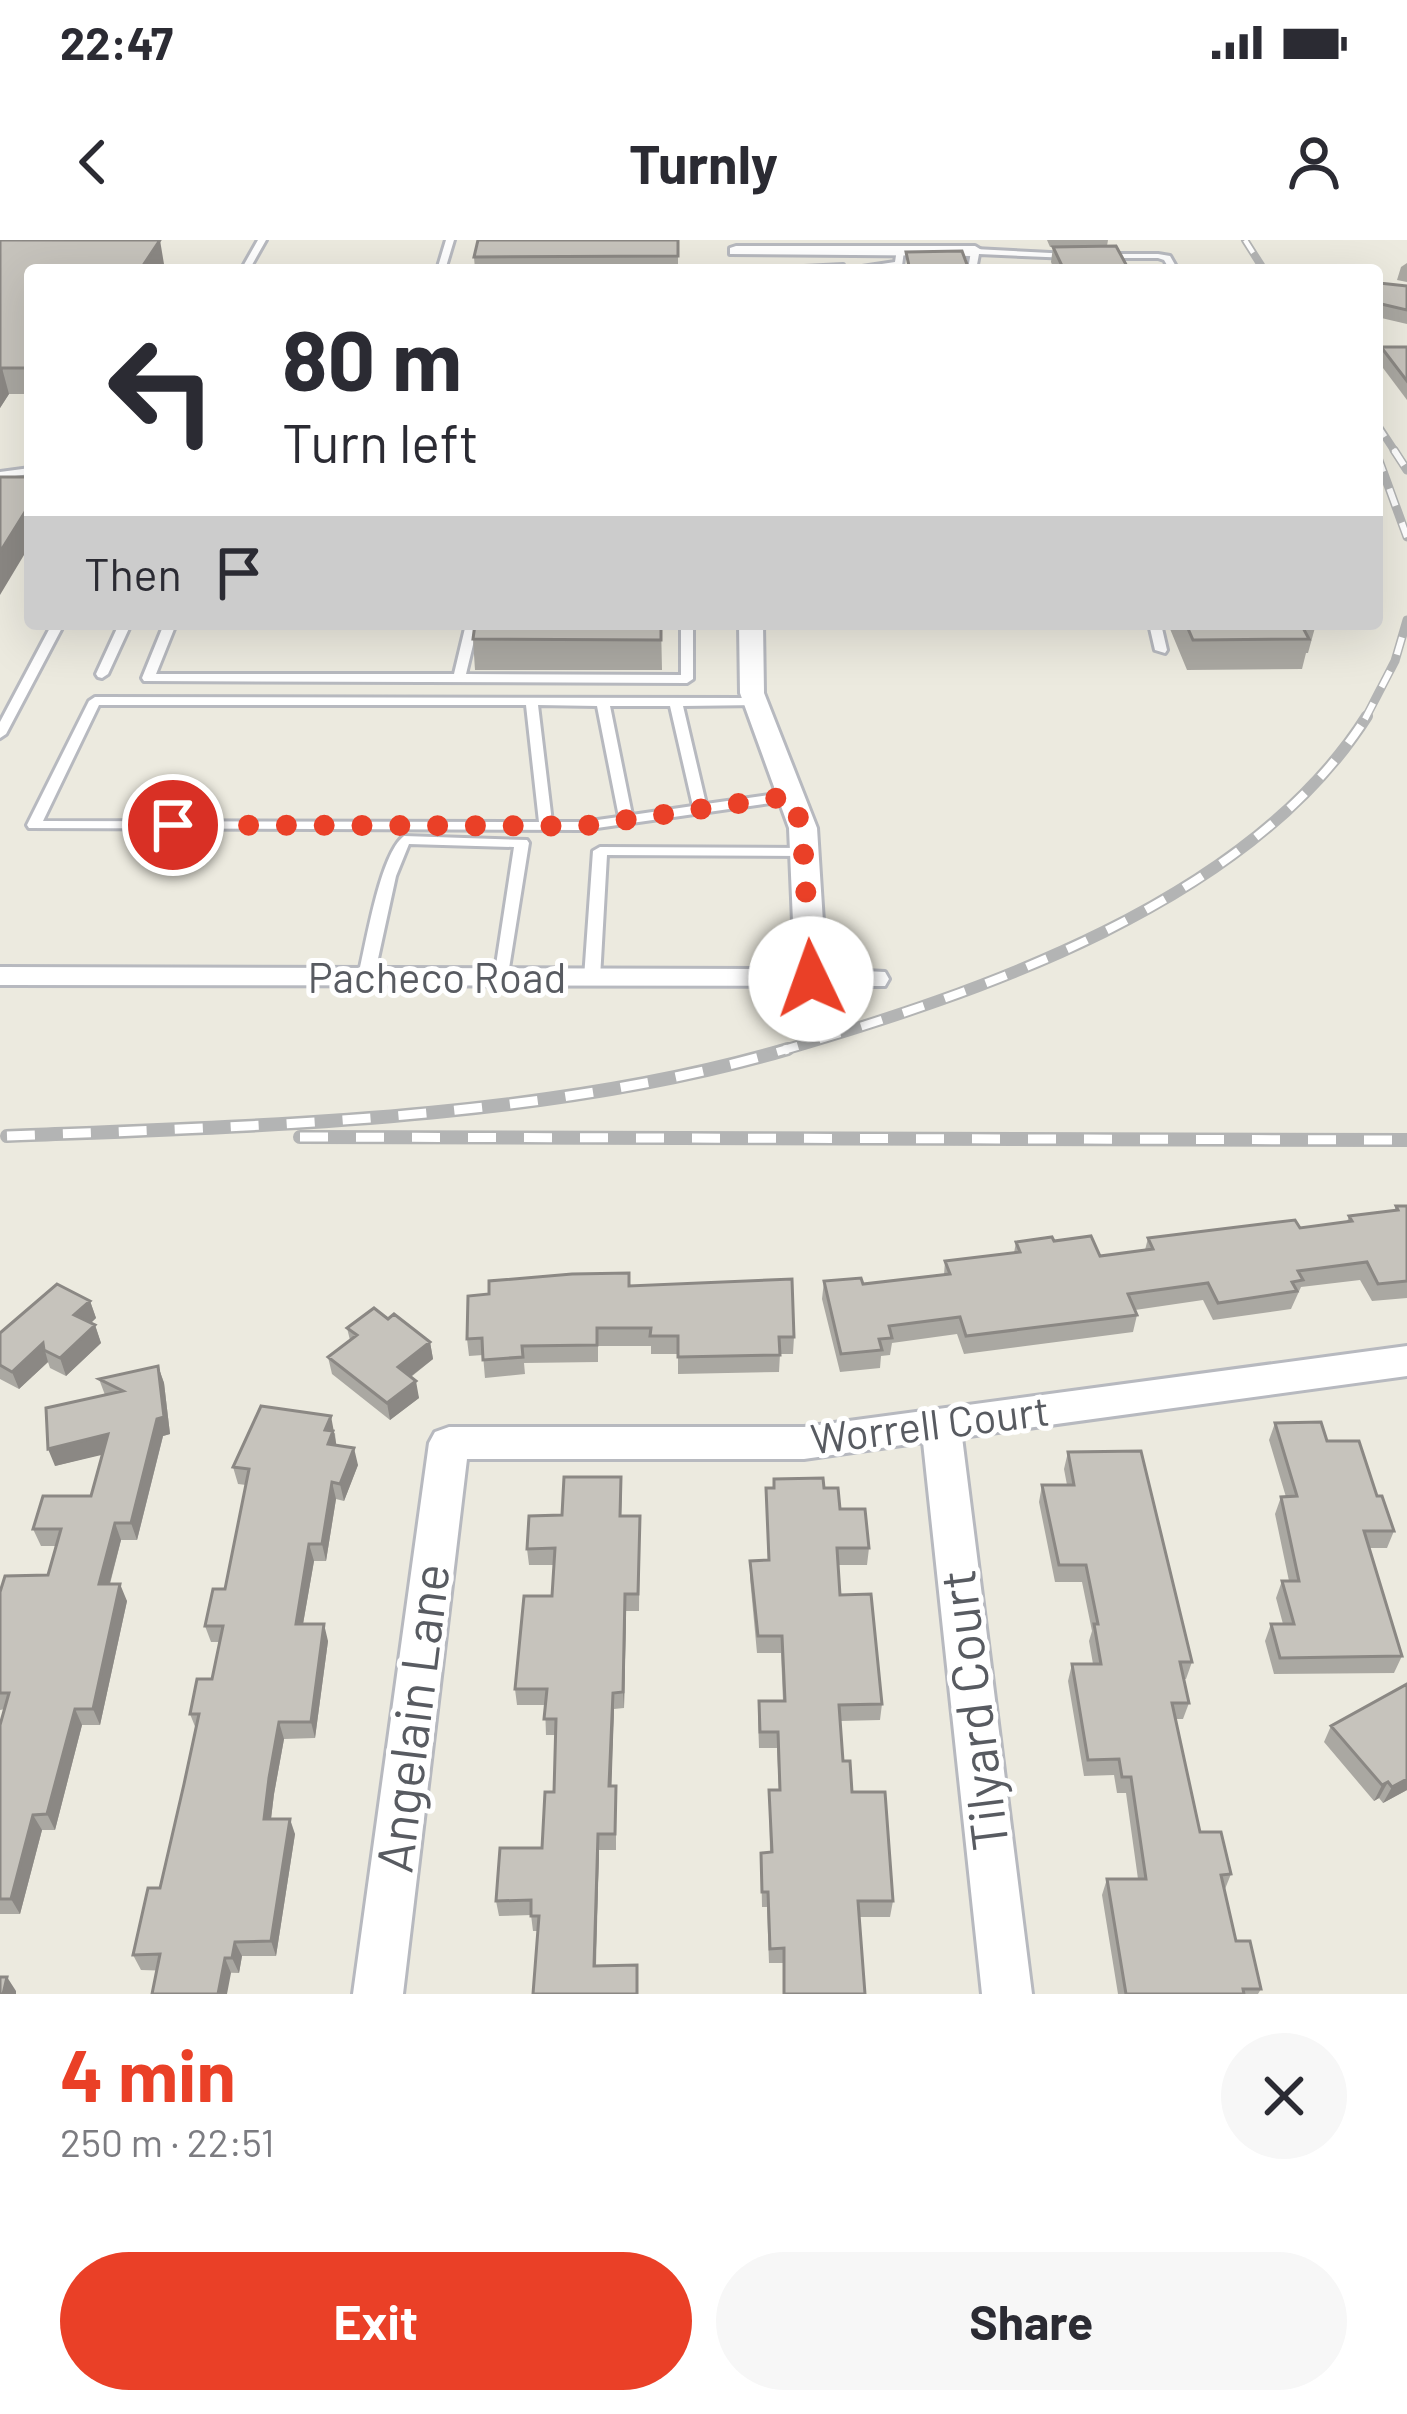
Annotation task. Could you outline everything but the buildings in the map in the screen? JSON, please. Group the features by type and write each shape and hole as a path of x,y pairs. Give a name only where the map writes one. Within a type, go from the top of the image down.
{"street":[{"path":"736,245 900,251 981,245"},
{"path":"751,630 755,702 802,828 811,979"},
{"name":"Pacheco Road","path":"0,976 874,979"},
{"name":"Worrell Court","path":"449,1443 804,1443 1407,1361"},
{"name":"Tilyard Court","path":"941,1426 1006,1994"},
{"name":"Angelain Lane","path":"377,1994 449,1443"}],"lane":[{"path":"981,245 1078,247"},
{"path":"981,245 1014,264"},
{"path":"981,245 1158,256 1170,264"},
{"path":"1099,247 1126,245"},
{"path":"899,264 900,251"},
{"path":"0,734 55,630"},
{"path":"102,674 122,630"},
{"path":"168,630 148,678 687,679 688,630"},
{"path":"460,678 471,630"},
{"path":"1156,630 1161,650"},
{"path":"755,702 95,700 34,825 583,826 791,796"},
{"path":"676,703 700,806"},
{"path":"532,704 546,826"},
{"path":"604,704 626,818"},
{"path":"366,977 389,876 404,840 522,843 502,978"},
{"path":"592,978 600,851 804,852"}],"railway":[{"path":"1245,240 1260,264"},
{"path":"1383,433 1396,453"},
{"path":"1394,450 1407,470"},
{"path":"1383,471 1407,537"},
{"path":"1366,718 1395,661 1407,620"},
{"path":"780,1051 1021,969 1104,932 1182,889 1253,839 1316,782 1366,718"},
{"path":"780,1051 788,1049"},
{"path":"7,1136 301,1123 501,1105 696,1073 780,1051"},
{"path":"300,1137 1407,1140"}],"route":[{"path":"173,825 583,826 791,796 802,828 811,979"}]}
